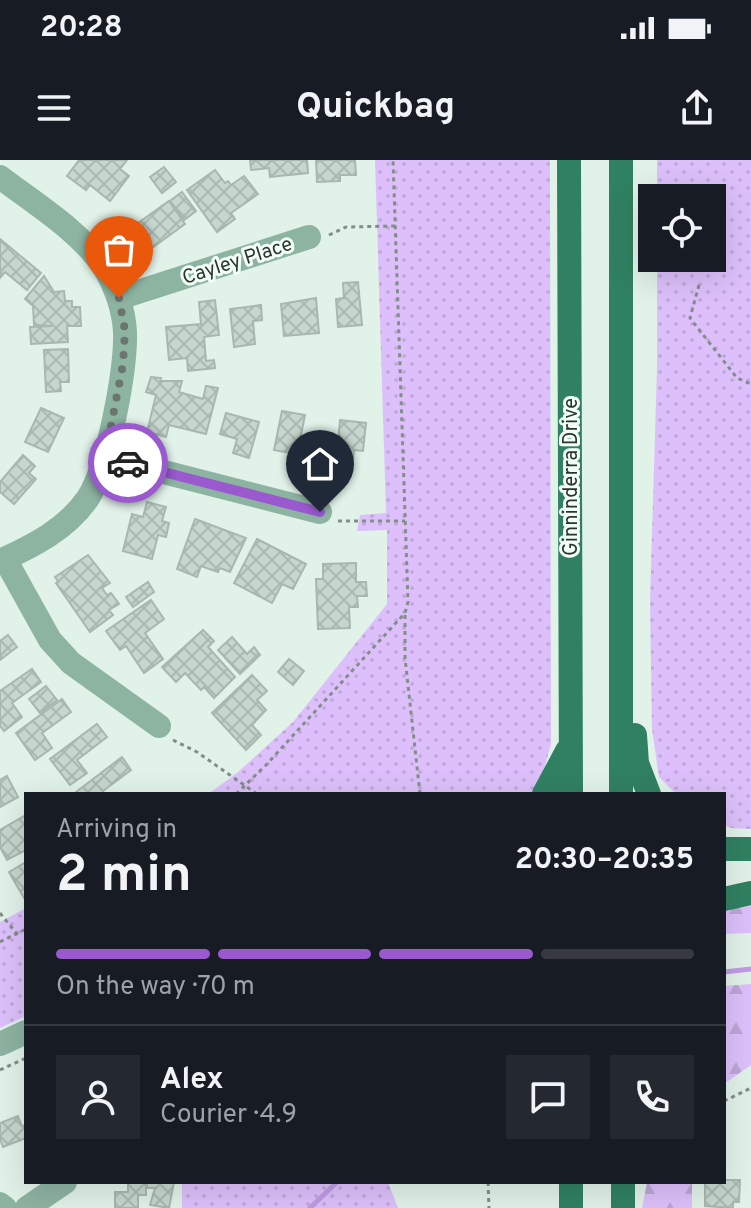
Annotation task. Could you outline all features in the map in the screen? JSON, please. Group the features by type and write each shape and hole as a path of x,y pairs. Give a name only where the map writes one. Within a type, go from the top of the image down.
{"main road":[{"name":"Ginninderra Drive","path":"569,160 571,792"},
{"path":"621,160 621,792"},
{"path":"620,634 633,705 637,763 648,792"},
{"path":"545,792 571,744"},
{"path":"726,882 751,882"},
{"path":"726,899 751,893"}],"street":[{"path":"2,182 85,243 105,269 119,298 125,331 123,364 105,457 88,498 68,522 42,541 2,560 50,640 71,663 159,726"},
{"name":"Cayley Place","path":"119,298 309,237"},
{"path":"105,457 320,512"},
{"path":"0,1044 24,1033"},
{"path":"27,1208 62,1184"},
{"path":"0,1204 5,1208"}],"path":[{"path":"393,160 408,602 405,613 405,658 420,792"},
{"path":"309,237 332,234 346,227 395,226"},
{"path":"699,285 690,318 737,378 751,384"},
{"path":"320,512 339,521 405,521"},
{"path":"238,792 405,613"},
{"path":"159,726 176,743 197,752 254,792"},
{"path":"0,913 17,934"},
{"path":"0,942 24,930"},
{"path":"0,1070 24,1059"},
{"path":"726,1100 751,1088"},
{"path":"488,1184 489,1208"}],"green space":[{"path":"375,160 550,160 551,744 538,791 211,792 237,773 293,722 387,604 387,530 357,531 360,515 386,513"},
{"path":"657,160 751,160 751,829 726,826 726,792 674,792 659,777 652,729 650,602 657,272 726,272 726,184 657,184"},
{"path":"751,906 751,933 726,934 726,910"},
{"path":"24,909 24,1017 0,1028 0,922"},
{"path":"751,984 751,1065 726,1083 726,986"},
{"path":"182,1184 389,1184 398,1208 182,1208"},
{"path":"647,1184 692,1184 692,1208 642,1208"}],"building":[{"path":"79,160 127,160 120,169 129,176 110,201 90,185 86,190 67,176"},
{"path":"250,160 307,160 308,173 270,177 269,168 251,170"},
{"path":"316,160 355,160 356,175 340,175 340,181 317,182"},
{"path":"164,167 176,182 162,193 150,177"},
{"path":"215,170 225,183 228,181 231,185 244,176 258,194 231,213 235,219 217,232 187,190"},
{"path":"182,192 196,211 184,220 170,201"},
{"path":"169,201 185,224 141,256 124,233"},
{"path":"0,239 41,273 27,290 5,272 0,278"},
{"path":"44,276 54,292 64,291 65,301 72,301 72,307 80,307 81,326 67,326 68,342 31,344 30,327 52,326 34,325 33,306 25,299"},
{"path":"358,282 362,325 338,327 336,299 344,298 343,283"},
{"path":"316,298 319,333 284,336 281,304"},
{"path":"215,300 219,335 204,337 206,361 214,360 215,368 188,371 187,358 169,360 166,327 201,324 199,302"},
{"path":"261,305 262,320 253,321 255,344 234,347 230,309"},
{"path":"68,349 69,382 60,382 61,391 46,392 44,350"},
{"path":"151,377 161,378 160,381 182,381 179,392 203,399 206,386 218,388 206,434 169,425 166,437 147,432 156,395 146,392"},
{"path":"41,408 64,418 48,452 25,442"},
{"path":"282,411 305,415 300,440 309,442 306,456 274,450"},
{"path":"226,413 259,422 249,458 233,453 237,439 220,434"},
{"path":"340,420 366,423 363,451 354,450 352,466 336,465"},
{"path":"23,455 35,466 29,473 36,479 14,504 0,492 0,482"},
{"path":"147,502 166,507 162,521 169,523 166,537 158,535 152,559 123,551 132,514 143,517"},
{"path":"195,519 246,538 230,572 220,568 218,572 201,566 197,577 177,569"},
{"path":"257,539 306,564 293,589 282,584 272,603 234,583"},
{"path":"88,555 110,583 102,588 107,595 111,593 119,604 109,610 113,615 90,632 55,577"},
{"path":"356,563 356,582 366,582 367,596 357,596 358,607 349,607 350,628 318,629 316,579 323,579 323,564"},
{"path":"148,582 154,592 133,607 126,597"},
{"path":"151,600 164,619 145,633 163,659 144,673 126,646 120,650 106,631"},
{"path":"203,630 214,641 208,647 235,677 214,698 204,687 201,690 185,673 176,682 162,667"},
{"path":"8,635 17,647 0,660 0,641"},
{"path":"232,637 247,654 254,647 260,655 240,674 218,650"},
{"path":"289,659 304,671 293,685 278,672"},
{"path":"32,669 41,682 12,703 22,717 4,731 0,726 0,691"},
{"path":"252,675 267,691 257,700 266,710 252,725 261,735 246,750 212,713"},
{"path":"46,686 57,700 40,713 29,699"},
{"path":"62,699 71,712 42,733 52,748 35,760 16,733"},
{"path":"97,724 107,737 77,760 87,773 70,785 50,759"},
{"path":"122,757 131,770 103,792 76,792"},
{"path":"7,776 18,797 0,807 0,780"},
{"path":"24,816 24,851 7,860 0,847 0,830"},
{"path":"24,863 24,898 9,872"},
{"path":"18,1116 24,1126 24,1139 3,1147 0,1123"},
{"path":"740,1180 739,1202 733,1202 733,1208 705,1206 705,1184"},
{"path":"128,1184 146,1184 146,1195 138,1195 138,1208 115,1208 115,1192 128,1192"},
{"path":"147,1184 174,1184 169,1208 150,1205 155,1188 147,1188"}],"waterway":[{"path":"726,972 751,969"},
{"path":"310,1208 335,1184"}],"way so far":[{"path":"119,298 125,331 123,364 105,457 128,463"}],"route":[{"path":"128,463 320,512"}]}
